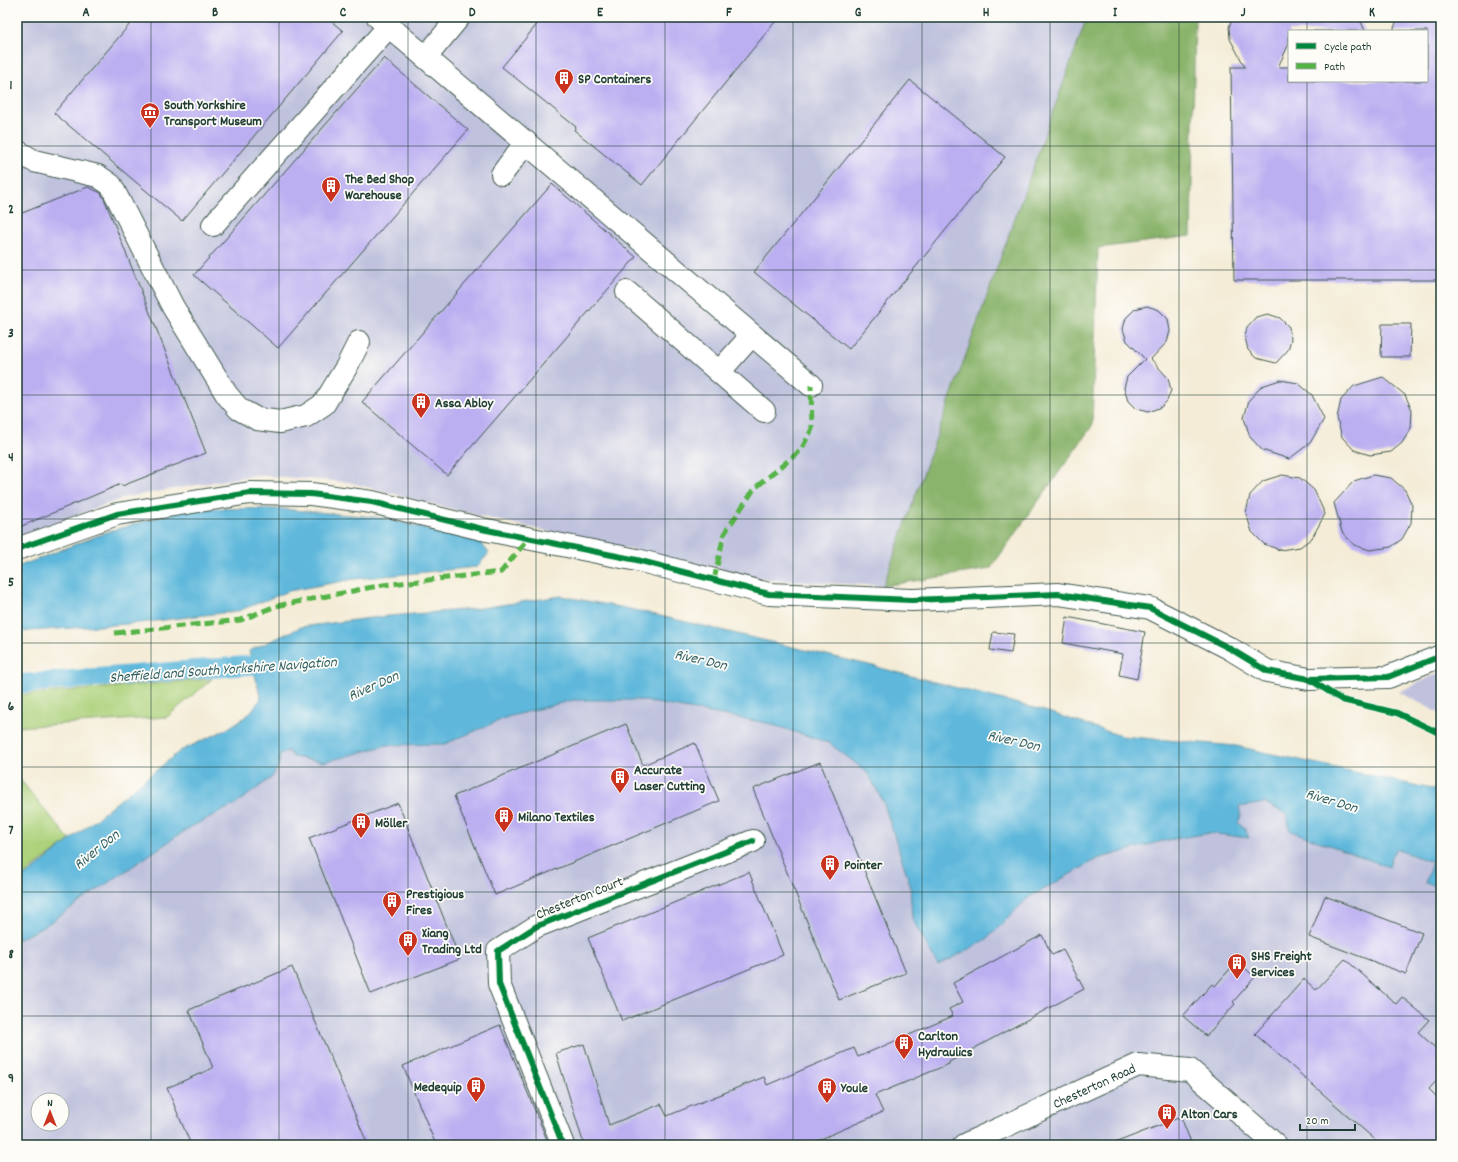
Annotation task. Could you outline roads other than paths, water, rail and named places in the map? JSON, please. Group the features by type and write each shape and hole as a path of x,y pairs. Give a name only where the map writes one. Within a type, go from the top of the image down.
{"street":[{"path":"426,57 459,17"},
{"path":"213,225 383,22 811,385"},
{"path":"502,174 526,142"},
{"path":"17,151 34,161 98,176 111,185 173,307 227,395 238,409 257,419 280,422 306,416 324,404 347,366 359,342"},
{"path":"627,292 764,411"},
{"path":"719,372 752,335"},
{"path":"17,549 117,514 250,493 311,494 372,502 482,530 637,560 769,594 912,600 1058,594 1150,608 1230,648 1267,671 1309,679 1388,677 1441,656"},
{"name":"Chesterton Court","path":"563,1145 499,984 498,951 537,926 752,841"},
{"name":"Chesterton Road","path":"964,1145 1138,1065 1190,1070 1276,1145"}],"water":[{"path":"190,508 282,509 384,518 480,542 489,553 477,567 354,579 289,591 238,611 139,623 17,632 17,567 107,532"},
{"name":"River Don","path":"561,596 635,610 869,665 1042,710 1121,736 1236,746 1441,791 1441,887 1425,883 1432,862 1395,849 1389,867 1291,831 1286,814 1265,803 1239,807 1241,816 1238,823 1245,829 1249,838 1209,833 1162,841 1097,859 1028,898 987,939 938,966 912,918 910,884 883,801 867,772 829,743 767,723 639,700 573,700 507,717 445,744 387,745 325,762 293,757 288,751 280,754 279,765 272,777 236,804 189,828 43,927 17,940 17,880 32,871 180,751 227,729 248,715 261,699 249,651 301,627 378,617 474,609"}],"waterway":[{"name":"Sheffield and South Yorkshire Navigation","path":"17,684 278,663"}],"place":[{"name":"SP Containers","path":"564,95"},
{"name":"South Yorkshire Transport Museum","path":"150,129"},
{"name":"The Bed Shop Warehouse","path":"331,203"},
{"name":"Assa Abloy","path":"421,419"},
{"name":"Accurate Laser Cutting","path":"620,794"},
{"name":"Milano Textiles","path":"504,833"},
{"name":"Möller","path":"361,839"},
{"name":"Pointer","path":"830,881"},
{"name":"Prestigious Fires","path":"392,918"},
{"name":"Xiang Trading Ltd","path":"408,957"},
{"name":"SHS Freight Services","path":"1237,980"},
{"name":"Carlton Hydraulics","path":"904,1060"},
{"name":"Medequip","path":"476,1103"},
{"name":"Youle","path":"827,1104"},
{"name":"Alton Cars","path":"1167,1130"}]}
